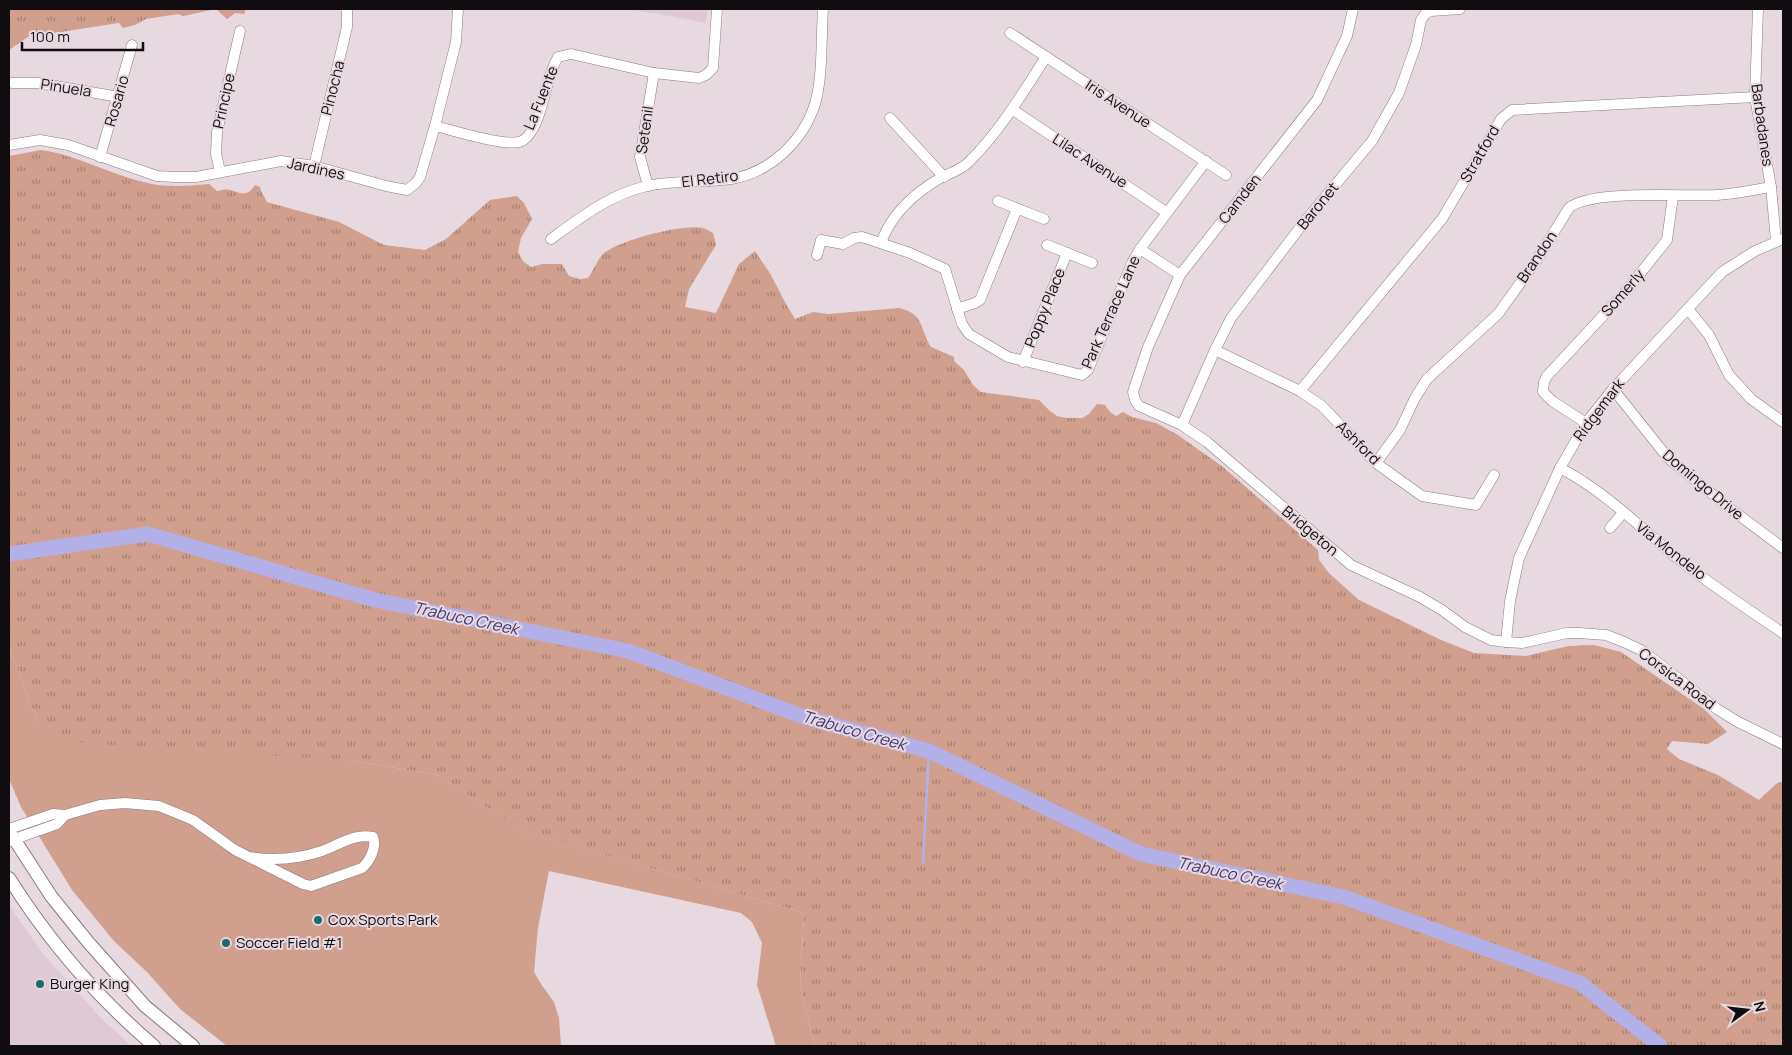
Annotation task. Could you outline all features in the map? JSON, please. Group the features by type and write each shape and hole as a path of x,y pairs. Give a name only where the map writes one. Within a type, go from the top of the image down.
{"main road":[{"path":"10,835 51,896 100,957 145,1006 193,1046"},
{"path":"9,878 53,940 85,978 128,1024 154,1046"}],"street":[{"name":"Pinocha","path":"314,166 347,26 347,9"},
{"name":"Jardines","path":"9,145 40,140 68,145 100,158 157,176 196,177 281,161 314,166 407,190 416,183 420,176 435,126 456,42 458,9"},
{"name":"La Fuente","path":"435,126 508,144 522,141 531,131 542,106 552,67 558,58 572,54 654,73 699,78 706,75 713,68 717,9"},
{"name":"El Retiro","path":"551,238 608,200 628,192 648,186 732,179 761,169 780,156 790,146 807,122 815,103 818,87 823,9"},
{"name":"Camden","path":"1133,392 1148,347 1180,275 1317,100 1347,36 1353,9"},
{"name":"Baronet","path":"1182,425 1231,318 1258,281 1372,141 1399,93 1416,45 1422,20 1426,13 1460,9"},
{"name":"Barbadanes","path":"1758,9 1755,97 1780,240"},
{"name":"Principe","path":"220,171 216,154 216,132 240,31"},
{"name":"Iris Avenue","path":"1010,33 1226,175"},
{"name":"Rosario","path":"100,158 119,97 132,45"},
{"path":"881,243 885,232 900,210 924,188 967,164 999,128 1013,110 1046,57"},
{"name":"Setenil","path":"648,186 640,157 654,73"},
{"name":"Pinuela","path":"12,83 38,83 119,97"},
{"name":"Stratford","path":"1300,391 1442,219 1501,118 1512,110 1755,97"},
{"name":"Lilac Avenue","path":"1013,110 1166,212"},
{"path":"890,118 944,176"},
{"name":"Park Terrace Lane","path":"1023,362 1078,375 1085,373 1140,248 1206,161"},
{"name":"Brandon","path":"1376,463 1400,430 1415,398 1427,379 1498,314 1536,261 1569,208 1587,199 1637,195 1719,195 1771,188"},
{"name":"Somerly","path":"1586,423 1552,401 1543,392 1544,382 1547,376 1626,291 1667,240 1673,196"},
{"path":"998,201 1044,219"},
{"path":"958,309 980,300 1017,208"},
{"path":"817,255 820,241 843,244 854,238 862,237 910,253 944,269 962,324 969,334 1008,357 1023,362"},
{"name":"Ridgemark","path":"1506,642 1510,601 1518,558 1560,468 1586,423 1612,389 1722,272 1754,251 1780,240"},
{"name":"Poppy Place","path":"1047,245 1092,263"},
{"name":"Park Terrace Lane","path":"1140,248 1180,275"},
{"name":"Poppy Place","path":"1023,362 1067,253"},
{"path":"1688,309 1709,335 1729,375 1751,398 1783,422"},
{"name":"Ashford","path":"1215,350 1300,391 1322,406 1376,463 1422,496 1476,505 1494,475"},
{"name":"Domingo Drive","path":"1612,389 1668,458 1728,507 1783,548"},
{"name":"Bridgeton","path":"1133,392 1139,406 1182,425 1208,442 1351,565 1420,597 1466,627 1491,640 1506,642"},
{"name":"Via Mondelo","path":"1560,468 1593,488 1680,560 1783,633"},
{"path":"1610,528 1623,514"},
{"name":"Corsica Road","path":"1506,642 1522,643 1567,633 1579,633 1606,636 1624,642 1643,651 1717,709 1738,722 1783,744"},
{"path":"10,835 56,824 65,815 86,808 107,804 133,803 159,806 193,820 228,845 249,857 303,884 312,886 362,868 367,863 375,842 373,837 360,836 320,852 298,857 277,860 249,857"}],"shaded area":[{"path":"626,9 707,9 706,23 658,14"},
{"path":"9,905 43,954 101,1018 131,1046 9,1046"}],"green space":[{"path":"9,9 216,9 183,16 178,14 146,19 135,25 123,28 119,23 28,37 9,50"},
{"path":"216,9 246,9 244,14 235,13 227,19"},
{"path":"41,150 54,152 131,179 152,184 176,186 209,184 217,191 228,190 244,194 249,192 255,185 260,187 267,202 339,222 384,245 425,250 446,239 490,200 517,196 524,203 532,219 521,238 518,252 523,261 531,267 542,264 562,264 569,276 580,279 588,278 602,255 620,244 650,234 681,228 703,228 713,233 716,245 689,289 685,307 716,313 739,264 755,251 771,275 795,319 813,312 828,314 899,308 913,314 917,318 931,347 954,357 954,361 964,370 973,385 981,392 1039,400 1057,416 1067,418 1082,418 1089,414 1097,404 1105,405 1116,416 1123,412 1132,417 1156,423 1178,435 1223,467 1318,550 1319,560 1329,573 1359,600 1441,640 1474,653 1526,656 1568,646 1594,645 1621,652 1704,709 1727,732 1708,744 1672,741 1667,749 1679,759 1718,775 1759,800 1776,784 1783,781 1783,1046 815,1046 800,986 804,913 526,832 437,775 355,761 70,742 37,721 9,646 9,156"},
{"name":"Cox Sports Park","path":"9,646 37,721 355,761 437,775 527,832 804,913 800,986 815,1046 776,1046 757,985 762,943 752,922 741,913 549,871 538,928 534,972 554,1002 559,1018 561,1046 227,1046 180,1009 147,972 114,941 72,890 21,807 9,779"}],"waterway":[{"name":"Trabuco Creek","path":"9,554 148,534 375,600 628,651 804,717 929,751 1141,854 1344,897 1580,983 1660,1046"},
{"path":"923,863 929,751"}],"place":[{"name":"Cox Sports Park","path":"318,920"},
{"name":"Soccer Field #1","path":"226,943"},
{"name":"Burger King","path":"40,984"}]}
